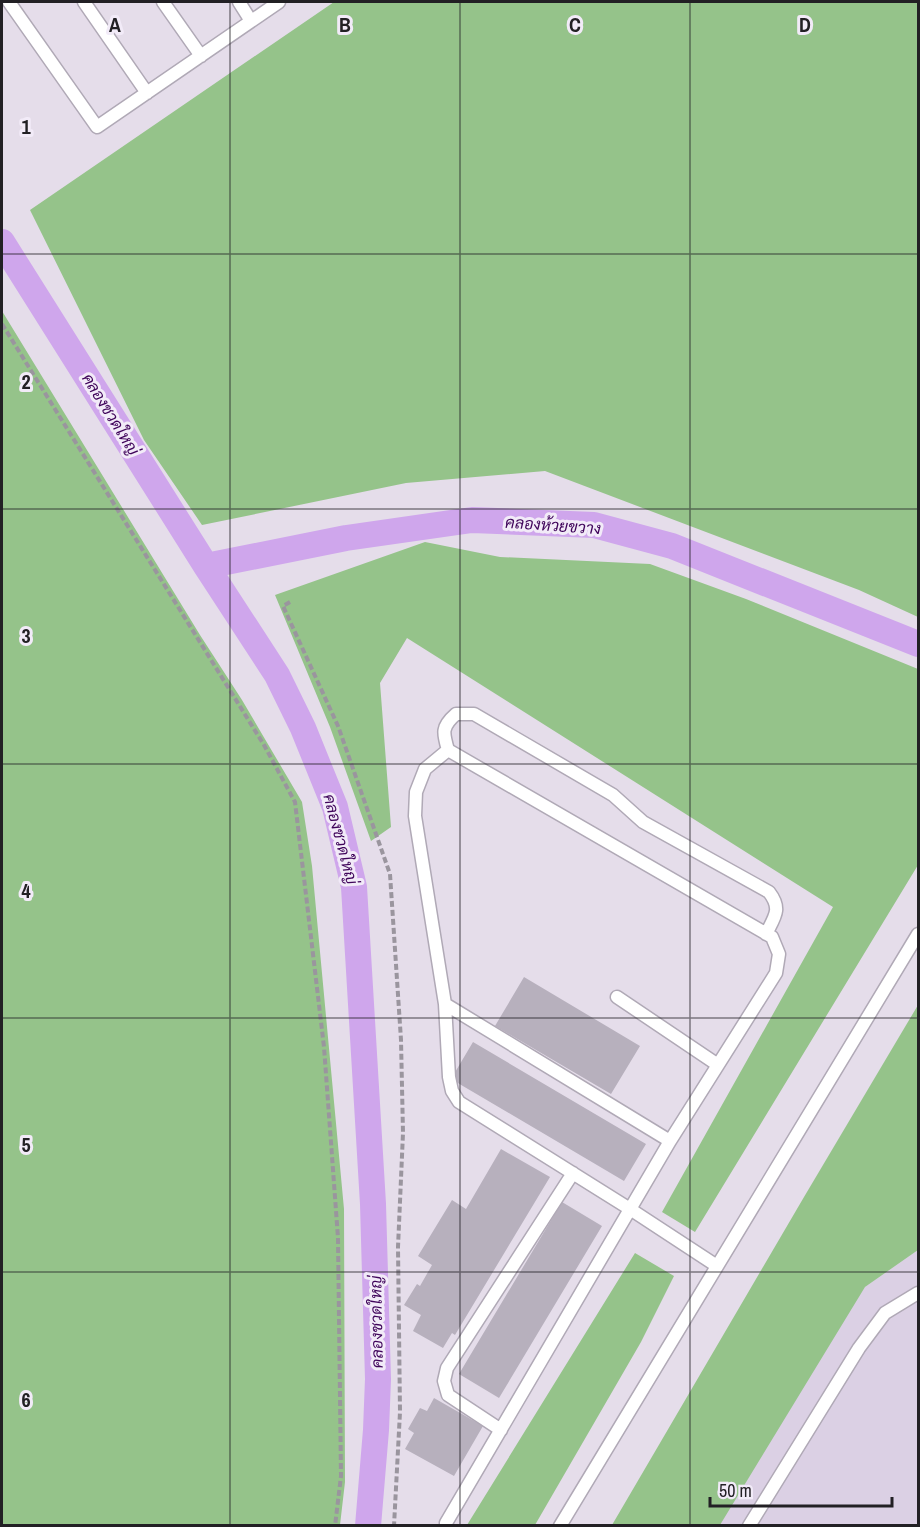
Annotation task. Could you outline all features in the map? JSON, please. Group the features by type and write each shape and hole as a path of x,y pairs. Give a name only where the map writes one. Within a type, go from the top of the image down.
{"lane":[{"path":"9,2 98,128 279,2"},
{"path":"84,2 147,93"},
{"path":"163,2 201,56"},
{"path":"239,2 251,21"},
{"path":"446,1522 670,1142 776,973 779,954 772,937 766,934 448,750 444,734 447,722 456,714 474,714 613,795 644,822 769,892 776,901 776,914 766,934"},
{"path":"448,750 425,770 416,792 415,816 445,1004 449,1077 452,1091 459,1102 717,1266"},
{"path":"560,1526 918,934"},
{"path":"617,997 718,1065"},
{"path":"445,1004 670,1142"},
{"path":"501,1430 448,1395 444,1381 445,1375 447,1368 573,1173"},
{"path":"749,1526 859,1348 885,1313 918,1293"}],"path":[{"path":"2,324 264,745 295,802 324,1047 338,1238 341,1476 335,1526"},
{"path":"290,602 284,606 338,726 390,874 401,1040 403,1132 398,1247 400,1412 394,1526"}],"shaded area":[{"path":"918,1250 918,1525 699,1526 865,1287"}],"green space":[{"path":"334,2 918,2 918,617 859,590 545,471 406,483 202,525 144,440 30,210"},
{"path":"2,311 242,700 302,802 312,866 344,1209 345,1482 340,1525 2,1525"},
{"path":"425,542 500,557 650,564 746,599 918,669 918,865 695,1232 662,1212 833,907 407,638 380,683 391,827 371,841 330,727 275,595"},
{"path":"918,1005 918,1250 865,1287 720,1525 612,1525 804,1197"},
{"path":"635,1253 674,1276 641,1342 535,1525 467,1525"}],"building":[{"path":"524,977 640,1046 611,1094 495,1026"},
{"path":"473,1042 646,1144 624,1181 451,1079"},
{"path":"501,1149 550,1177 455,1335 452,1333 443,1348 413,1331 421,1315 404,1305 417,1284 420,1286 432,1265 418,1256 452,1200 466,1209"},
{"path":"562,1202 602,1226 499,1398 459,1374"},
{"path":"434,1398 483,1426 454,1476 405,1449 414,1433 408,1429 420,1408 427,1411"}],"waterway":[{"name":"คลองชวดใหญ่","path":"2,242 277,675 303,728 335,807 354,887 373,1204 378,1379 368,1526"},
{"name":"คลองห้วยขวาง","path":"206,566 346,538 472,520 594,525 672,546 918,644"}]}
